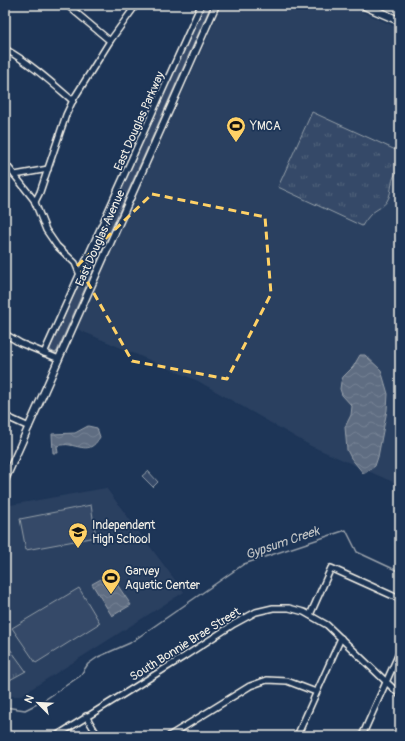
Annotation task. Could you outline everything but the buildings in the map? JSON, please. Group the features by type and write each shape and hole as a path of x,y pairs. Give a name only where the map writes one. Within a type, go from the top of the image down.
{"main road":[{"path":"364,5 400,21"},
{"path":"384,14 386,6 400,12"}],"street":[{"path":"67,5 110,41"},
{"path":"35,202 40,192 66,116 73,101 110,41 136,5"},
{"name":"East Douglas Parkway","path":"44,353 201,5"},
{"name":"East Douglas Avenue","path":"5,480 216,5"},
{"path":"5,49 48,78 73,101"},
{"path":"5,162 35,202 46,230 57,246 75,263 80,275"},
{"path":"15,175 48,169"},
{"path":"5,334 20,343 59,359"},
{"path":"5,416 29,427"},
{"path":"310,614 331,568 400,599"},
{"name":"South Bonnie Brae Street","path":"56,736 234,624 256,612 273,608 289,608 304,612 310,614 327,625 400,695"},
{"path":"297,736 341,638"},
{"path":"362,736 400,651"},
{"path":"169,736 250,686 268,680 287,681 316,692"},
{"path":"86,716 98,736"}],"highlighted area":[{"path":"152,194 265,217 271,294 227,379 132,361 78,265"}],"shaded area":[{"path":"222,5 347,5 400,29 400,485 311,446 198,381 77,329"},
{"name":"Independent High School","path":"106,488 184,592 20,696 5,696 5,506"}],"green space":[{"path":"203,5 211,5 55,353 50,350 50,348"},
{"path":"312,112 400,152 400,169 392,181 387,201 372,213 362,226 278,187"},
{"path":"148,471 158,482 153,487 142,476"},
{"path":"91,505 96,537 26,550 20,519"},
{"path":"79,588 100,623 36,663 12,628"},
{"path":"5,642 26,671 6,682 5,682"}],"water":[{"path":"360,355 365,355 381,370 388,394 387,410 378,457 375,466 365,473 363,473 351,458 347,450 345,427 351,415 352,406 342,395 340,389 343,377 353,367"},
{"path":"88,426 97,428 100,437 94,445 87,448 60,445 57,446 58,453 53,453 52,434 75,433"},
{"name":"Garvey Aquatic Center","path":"110,574 131,605 112,616 92,584"}],"waterway":[{"name":"Gypsum Creek","path":"5,707 25,710 43,701 80,676 88,664 98,657 130,643 244,564 346,530 357,552 400,572"}],"place":[{"name":"YMCA","path":"236,143"},
{"name":"Independent High School","path":"78,549"},
{"name":"Garvey Aquatic Center","path":"111,595"}]}
